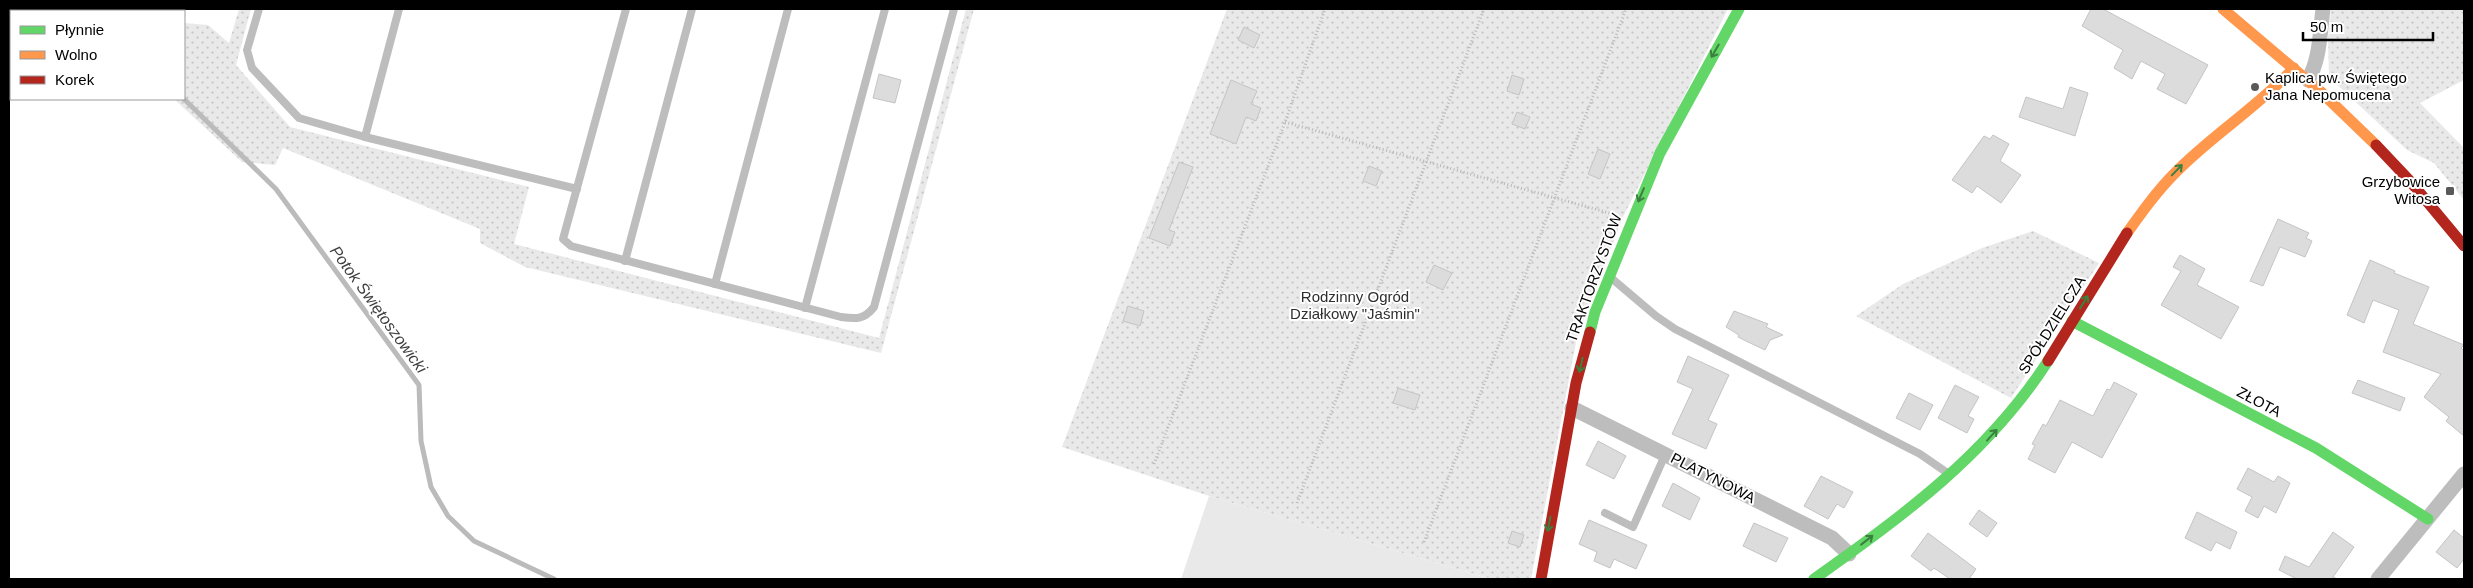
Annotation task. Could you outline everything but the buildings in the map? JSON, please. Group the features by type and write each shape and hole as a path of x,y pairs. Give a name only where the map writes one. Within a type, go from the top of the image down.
{"street":[{"name":"TRAKTORZYSTÓW","path":"1541,579 1585,347 1608,276 1670,132 1739,9"},
{"path":"2223,9 2308,80 2379,147 2464,246"},
{"path":"2308,80 2317,55 2323,9"},
{"name":"SPÓŁDZIELCZA","path":"1814,579 1950,475 1988,440 2016,406 2124,239 2164,184 2194,154 2270,94 2294,68"},
{"name":"ZŁOTA","path":"2072,321 2316,448 2428,518"},
{"name":"PLATYNOWA","path":"1572,408 1832,538 1849,554"},
{"path":"2378,579 2464,474"}],"lane":[{"path":"259,9 248,50 252,68 299,118 365,137 577,189"},
{"path":"365,137 399,9"},
{"path":"626,9 563,239 570,246 625,261 805,308 857,319 867,316 874,307 954,9"},
{"path":"625,261 692,9"},
{"path":"715,284 788,9"},
{"path":"805,308 884,9"},
{"path":"1608,276 1656,316 1675,329 1920,454 1938,464 1950,475"},
{"path":"1605,513 1633,527 1665,454"}],"path":[{"path":"1154,464 1285,122 1325,9"},
{"path":"1297,503 1484,9"},
{"path":"1424,542 1626,9"},
{"path":"1285,122 1631,220"}],"green space":[{"path":"239,9 251,9 236,65 290,127 529,187 514,244 879,338 966,9 974,9 881,353 525,267 480,243 480,229 283,148 275,165 242,162 175,100 185,100 185,23 208,25 229,43"},
{"name":"Rodzinny Ogród Działkowy \"Jaśmin\"","path":"1227,9 1728,9 1623,217 1577,337 1531,579 1491,579 1209,496 1062,447"},
{"path":"2331,9 2464,9 2464,80 2420,103 2464,148 2464,200 2434,163 2407,150 2329,77 2328,40"},
{"path":"2033,231 2099,263 2011,398 1856,316 1903,284 1982,248"},
{"path":"1209,496 1491,579 1181,579"}],"waterway":[{"name":"Potok Świętoszowicki","path":"185,100 276,189 419,385 421,441 431,487 448,516 474,541 554,579"}],"traffic: fast":[{"path":"1590,332 1595,312 1660,153 1739,9"},
{"path":"2072,321 2316,448 2428,519"},
{"path":"1814,579 1912,507 1971,454 2024,395 2048,361"}],"traffic: slow":[{"path":"2223,9 2320,91 2376,145"},
{"path":"2127,233 2156,194 2189,159 2265,96 2294,68"}],"traffic: jam":[{"path":"2376,145 2410,181 2464,246"},
{"path":"2048,361 2127,233"},
{"path":"1541,579 1576,383 1590,332"}],"place":[{"name":"Kaplica pw. Świętego Jana Nepomucena","path":"2255,87"},
{"name":"Grzybowice Witosa","path":"2450,191"}]}
